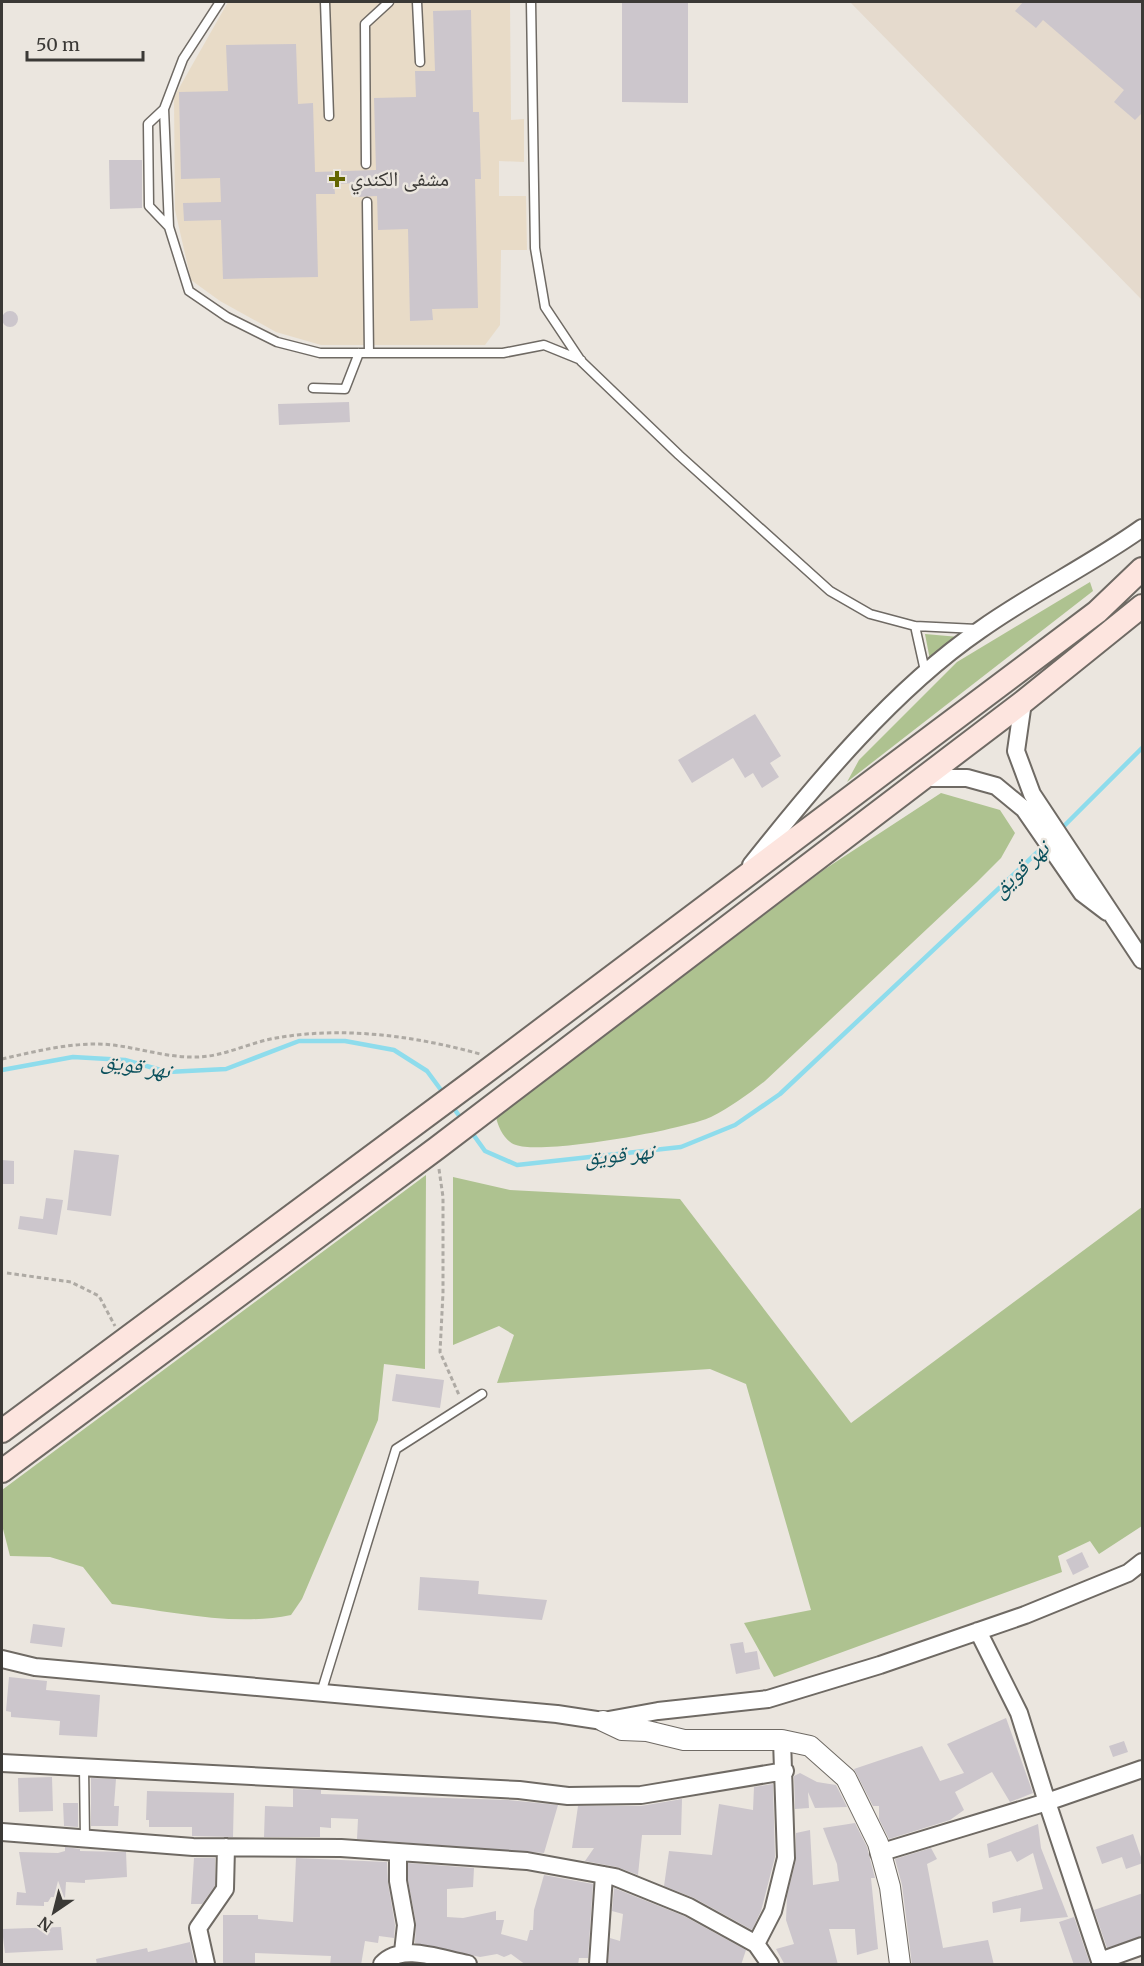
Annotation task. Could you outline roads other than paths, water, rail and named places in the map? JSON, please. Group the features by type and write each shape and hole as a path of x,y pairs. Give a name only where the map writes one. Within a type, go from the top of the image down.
{"main road":[{"path":"2,1431 420,1121 499,1059 1097,612 1143,568"},
{"path":"2,1471 435,1149 920,778 1023,702 1143,606"}],"street":[{"path":"742,877 806,796 925,671 980,629 1143,528"},
{"path":"1023,702 1016,751 1032,794 1088,888"},
{"path":"920,778 968,778 996,786 1024,809 1113,916 1143,960"},
{"path":"603,1721 658,1711 768,1699 880,1665 978,1631 1128,1573 1143,1562"},
{"path":"978,1631 1019,1713 1101,1963 1143,1947"},
{"path":"2,1659 35,1667 557,1714 603,1721 622,1730 647,1731 684,1740 782,1740 810,1746 846,1778 878,1843 890,1887 900,1965"},
{"path":"756,1944 773,1911 786,1858 785,1771 782,1740"},
{"path":"2,1763 519,1790 568,1796 642,1795 785,1771"},
{"path":"879,1853 1047,1802 1143,1769"},
{"path":"2,1832 226,1847 398,1852 527,1861 604,1875 689,1907 756,1944 770,1965"},
{"path":"206,1965 198,1928 225,1889 226,1847"},
{"path":"398,1852 398,1881 406,1925 403,1952"},
{"path":"598,1965 604,1875"},
{"path":"382,1965 388,1958 403,1952 437,1961 468,1965"}],"lane":[{"path":"220,2 183,59 164,109 169,227 189,291 227,317 277,342 320,353 503,352 544,345 581,361"},
{"path":"325,2 329,116"},
{"path":"366,164 365,24 390,2"},
{"path":"417,2 420,62"},
{"path":"531,2 535,248 545,307 581,361 679,455 830,591 870,614 915,626 980,629"},
{"path":"164,109 148,124 149,206 169,227"},
{"path":"313,388 345,389 364,353 367,202"},
{"path":"915,626 925,671"},
{"path":"321,1693 396,1449 482,1394"},
{"path":"84,1767 85,1839"}],"waterway":[{"name":"نهر قويق","path":"1059,831 1142,748"},
{"name":"نهر قويق","path":"470,1130 485,1151 517,1165 681,1147 735,1125 780,1094 1045,845"},
{"name":"نهر قويق","path":"2,1070 73,1057 125,1060 168,1072 226,1069 299,1041 345,1041 394,1050 427,1071 444,1094"},
{"name":"نهر قويق","path":"452,1106 463,1121"}],"place":[{"name":"مشفى الكندي","path":"337,179"}]}
